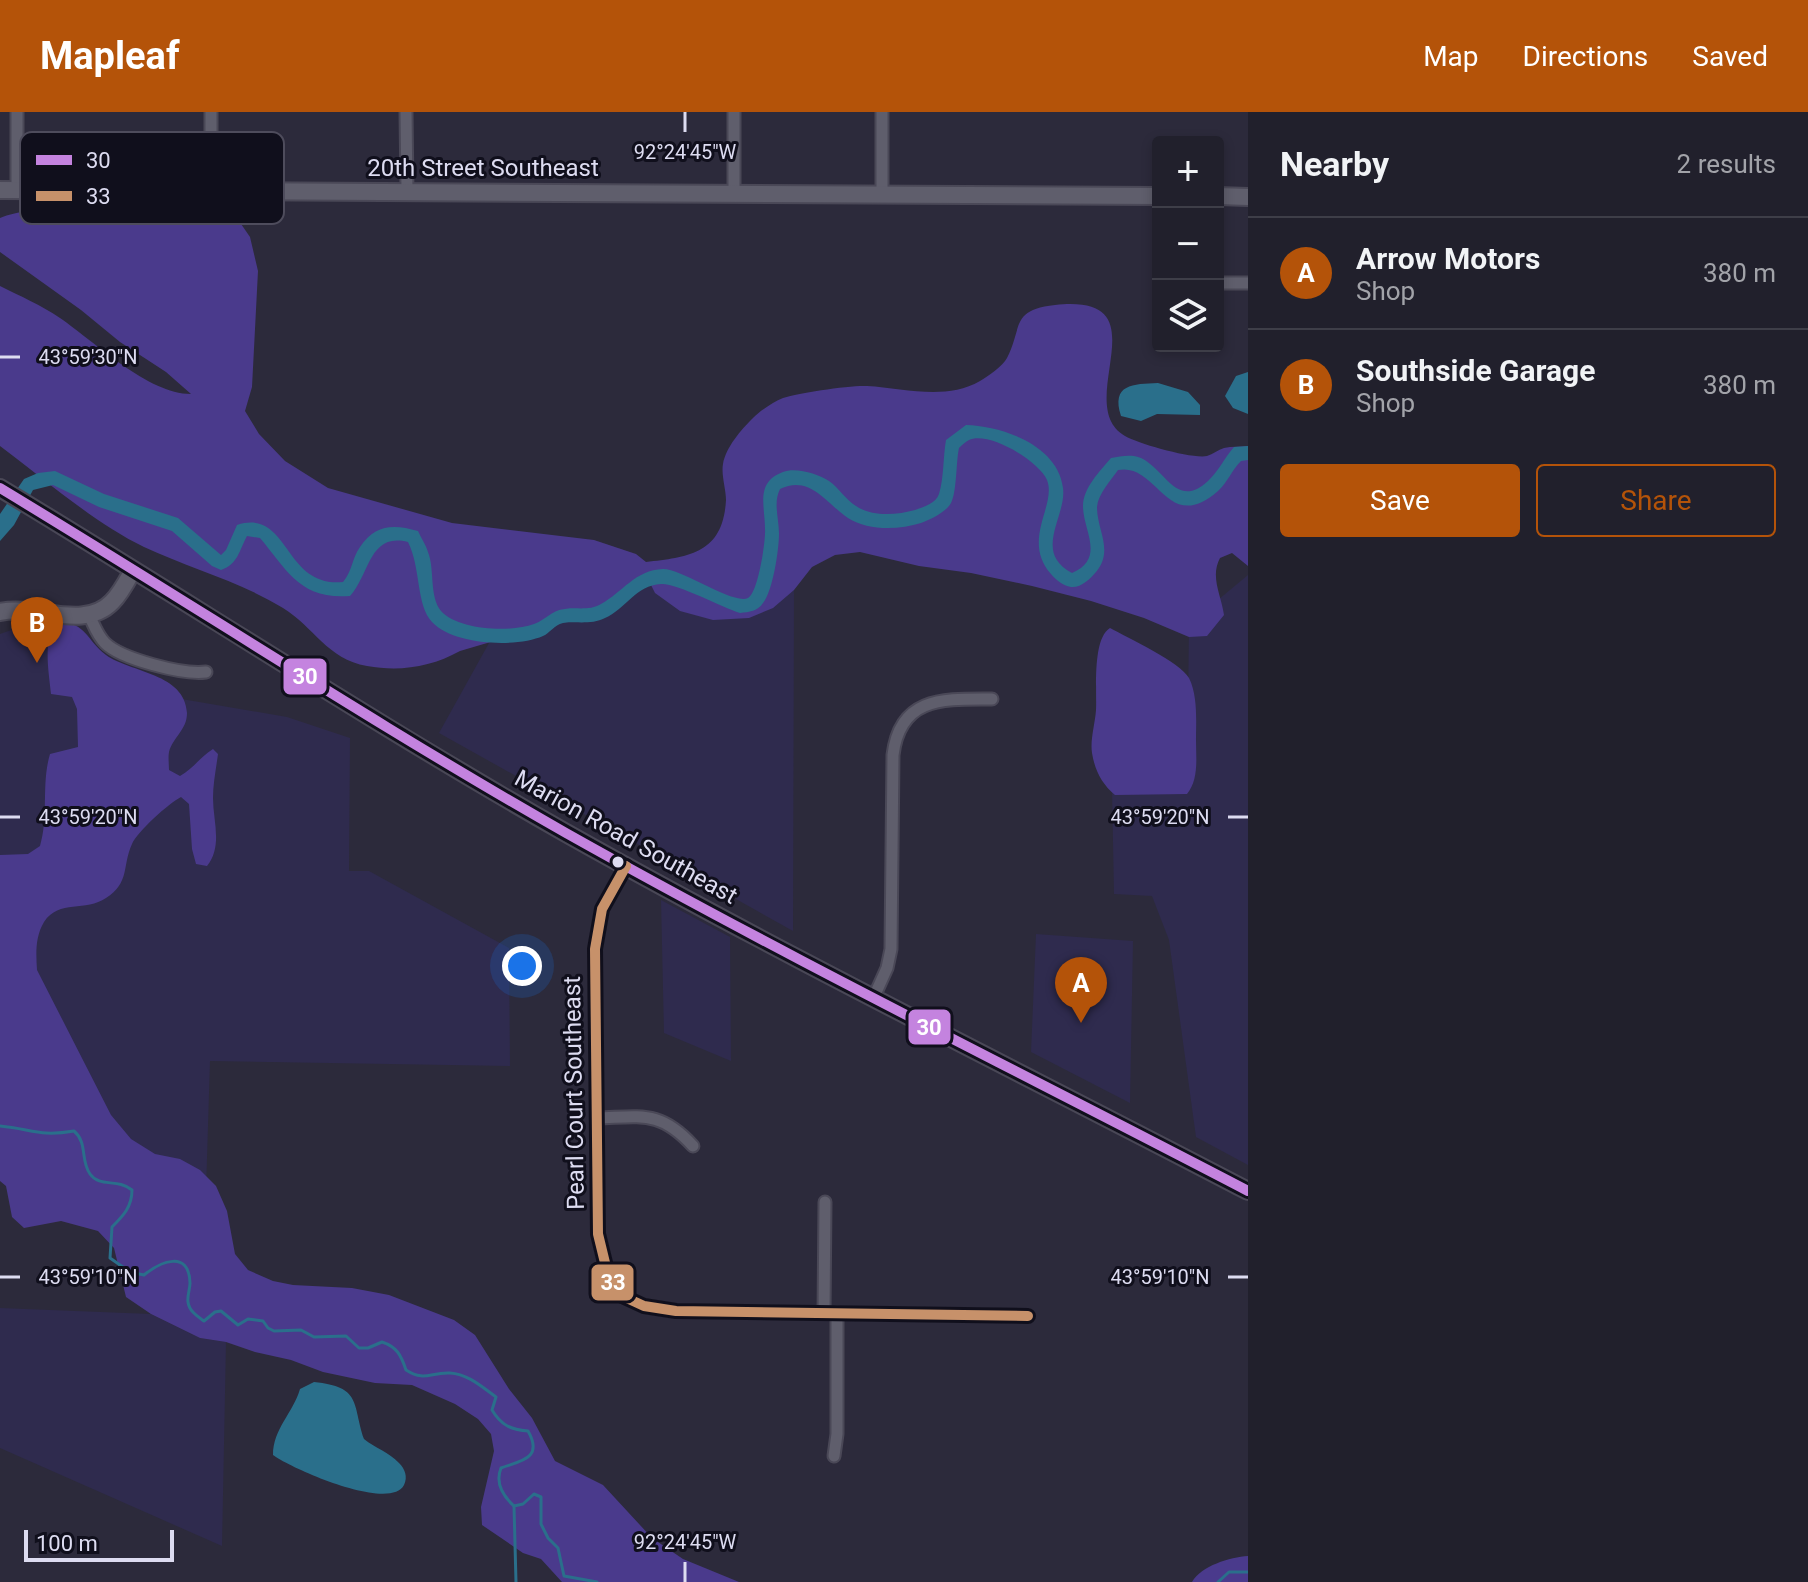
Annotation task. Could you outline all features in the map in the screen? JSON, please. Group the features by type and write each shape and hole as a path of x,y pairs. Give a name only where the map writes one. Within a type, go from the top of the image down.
{"main road":[{"name":"20th Street Southeast","path":"284,191 1152,196"},
{"path":"1224,196 1248,197"},
{"name":"Marion Road Southeast","path":"0,488 376,720 626,866 873,999 1248,1191"},
{"path":"0,612 22,609 68,616 89,615 112,602 133,570"}],"street":[{"path":"8,190 17,112"},
{"path":"406,112 407,191"},
{"path":"734,112 734,193"},
{"path":"882,112 882,193"},
{"path":"1224,283 1248,283"},
{"path":"89,615 102,640 117,651 175,671 206,672"},
{"path":"873,999 887,968 891,949 893,755 897,734 908,716 924,705 949,700 992,699"},
{"name":"Pearl Court Southeast","path":"626,866 605,901 596,938 598,1234 607,1271 618,1294 644,1306 666,1311 1028,1316"},
{"path":"597,1118 659,1119 673,1126 693,1146"},
{"path":"824,1313 825,1202"},
{"path":"834,1456 837,1434 837,1313"}],"shaded area":[{"path":"20,213 20,224 241,224 250,237 258,271 252,387 245,411 259,434 285,461 328,488 452,523 594,540 636,554 646,562 690,554 711,542 724,518 725,458 744,428 771,404 790,396 849,387 939,392 967,387 1005,361 1020,322 1031,311 1055,305 1088,306 1105,316 1112,333 1107,400 1111,421 1125,436 1166,450 1200,456 1224,448 1248,446 1248,566 1232,553 1220,558 1216,579 1224,615 1207,636 1189,637 1144,618 1032,586 860,552 835,555 812,567 794,590 773,608 749,618 713,620 680,611 655,593 647,577 593,612 460,651 427,664 403,668 367,666 341,657 294,616 267,599 144,547 107,526 0,446 0,286 53,313 122,365 157,386 191,394 166,372 120,342 0,252 0,218"},
{"path":"1248,575 1248,1165 1196,1137 1169,940 1152,896 1114,894 1112,789 1187,794 1189,624"},
{"path":"647,577 730,599 794,590 793,931 439,733 494,634"},
{"path":"57,622 75,625 106,655 155,676 177,690 184,700 187,713 185,724 169,752 169,770 180,776 213,749 218,754 213,798 216,842 207,866 196,864 189,804 181,797 154,818 135,839 122,880 114,892 98,902 57,911 44,922 39,934 37,970 111,1115 131,1139 155,1154 180,1159 200,1170 216,1186 227,1211 235,1254 248,1270 273,1281 293,1285 352,1288 389,1295 454,1320 475,1335 509,1389 532,1418 555,1461 603,1485 652,1538 683,1559 739,1582 562,1582 541,1559 523,1553 482,1525 481,1507 494,1451 491,1434 478,1419 455,1404 412,1385 375,1383 323,1372 226,1342 200,1338 151,1314 126,1297 114,1248 98,1231 61,1221 24,1228 12,1217 6,1186 0,1181 0,855 28,854 40,846 50,754 78,747 77,709 72,697 51,694 48,647"},
{"path":"63,626 88,740 68,878 0,894 0,634 20,627"},
{"path":"1110,628 1165,658 1189,678 1195,701 1196,761 1195,775 1187,794 1115,795 1097,771 1092,737 1098,654 1104,634"},
{"path":"170,697 287,717 350,738 349,871 369,871 509,948 510,1066 210,1061 206,1191 95,1139 30,986 34,920"},
{"path":"661,900 730,937 731,1061 664,1033"},
{"path":"1036,934 1133,941 1130,1103 1031,1052"},
{"path":"0,1308 151,1314 200,1338 226,1342 222,1546 0,1448"},
{"path":"1248,1556 1248,1582 1192,1582 1202,1571 1217,1563"}],"water":[{"path":"1248,372 1248,414 1233,408 1225,396 1236,376"},
{"path":"1158,383 1188,392 1200,405 1200,415 1157,414 1141,421 1121,416 1119,397 1126,388"},
{"path":"966,425 1011,434 1040,449 1051,460 1063,488 1054,533 1054,555 1072,573 1088,560 1090,552 1083,506 1086,493 1111,458 1141,458 1172,485 1188,491 1208,481 1234,447 1248,446 1248,460 1241,461 1218,491 1201,503 1186,506 1174,502 1132,470 1118,470 1102,492 1097,507 1104,548 1101,564 1085,582 1071,587 1051,574 1039,548 1049,490 1042,472 1024,457 1000,444 978,438 969,440 959,448 951,503 938,515 921,523 894,528 865,525 848,518 809,488 791,485 780,489 775,570 767,597 761,606 750,612 740,613 668,585 652,585 600,620 563,623 531,640 502,643 454,636 432,622 423,606 408,542 385,543 372,557 350,596 333,596 307,588 296,580 260,538 247,536 235,561 221,570 212,566 172,531 99,507 53,485 33,490 14,525 0,541 0,514 24,479 55,471 104,494 178,518 221,555 237,525 254,523 267,528 297,562 323,581 343,582 366,539 379,530 401,527 418,531 426,547 435,598 441,611 472,626 499,629 524,627 560,610 597,606 637,577 653,570 672,571 731,596 748,598 755,587 763,554 765,488 774,476 794,470 819,476 833,484 852,503 869,512 893,514 915,510 935,500 939,494 946,440"},
{"path":"314,1382 329,1384 348,1393 356,1406 364,1439 401,1465 406,1476 404,1485 395,1492 380,1494 361,1491 319,1478 273,1455 276,1437 300,1389"}],"waterway":[{"path":"0,1126 44,1133 74,1131 81,1141 90,1174 99,1181 121,1184 132,1190 129,1206 112,1227 110,1258 130,1272 144,1275 173,1261 185,1266 190,1283 189,1305 204,1321 221,1311 238,1325 248,1319 263,1321 274,1331 301,1330 314,1337 346,1336 359,1348 382,1342 395,1349 406,1370 413,1374 457,1374 469,1378 496,1397 492,1410 499,1419 512,1428 528,1431 532,1440 533,1448 528,1457 501,1468 499,1474 501,1489 514,1506"},
{"path":"514,1506 523,1504 534,1494 541,1497 541,1524 558,1548 564,1576 597,1582"},
{"path":"514,1506 516,1582"},
{"path":"1218,1582 1229,1572 1248,1572"}],"transit line":[{"name":"30","path":"0,488 423,749 566,833 820,970 1248,1191"},
{"name":"33","path":"626,866 602,909 595,949 598,1234 607,1271 618,1294 644,1306 676,1311 1028,1316"}],"place":[{"name":"Southside Garage","path":"37,663"},
{"name":"Arrow Motors","path":"1081,1023"}]}
